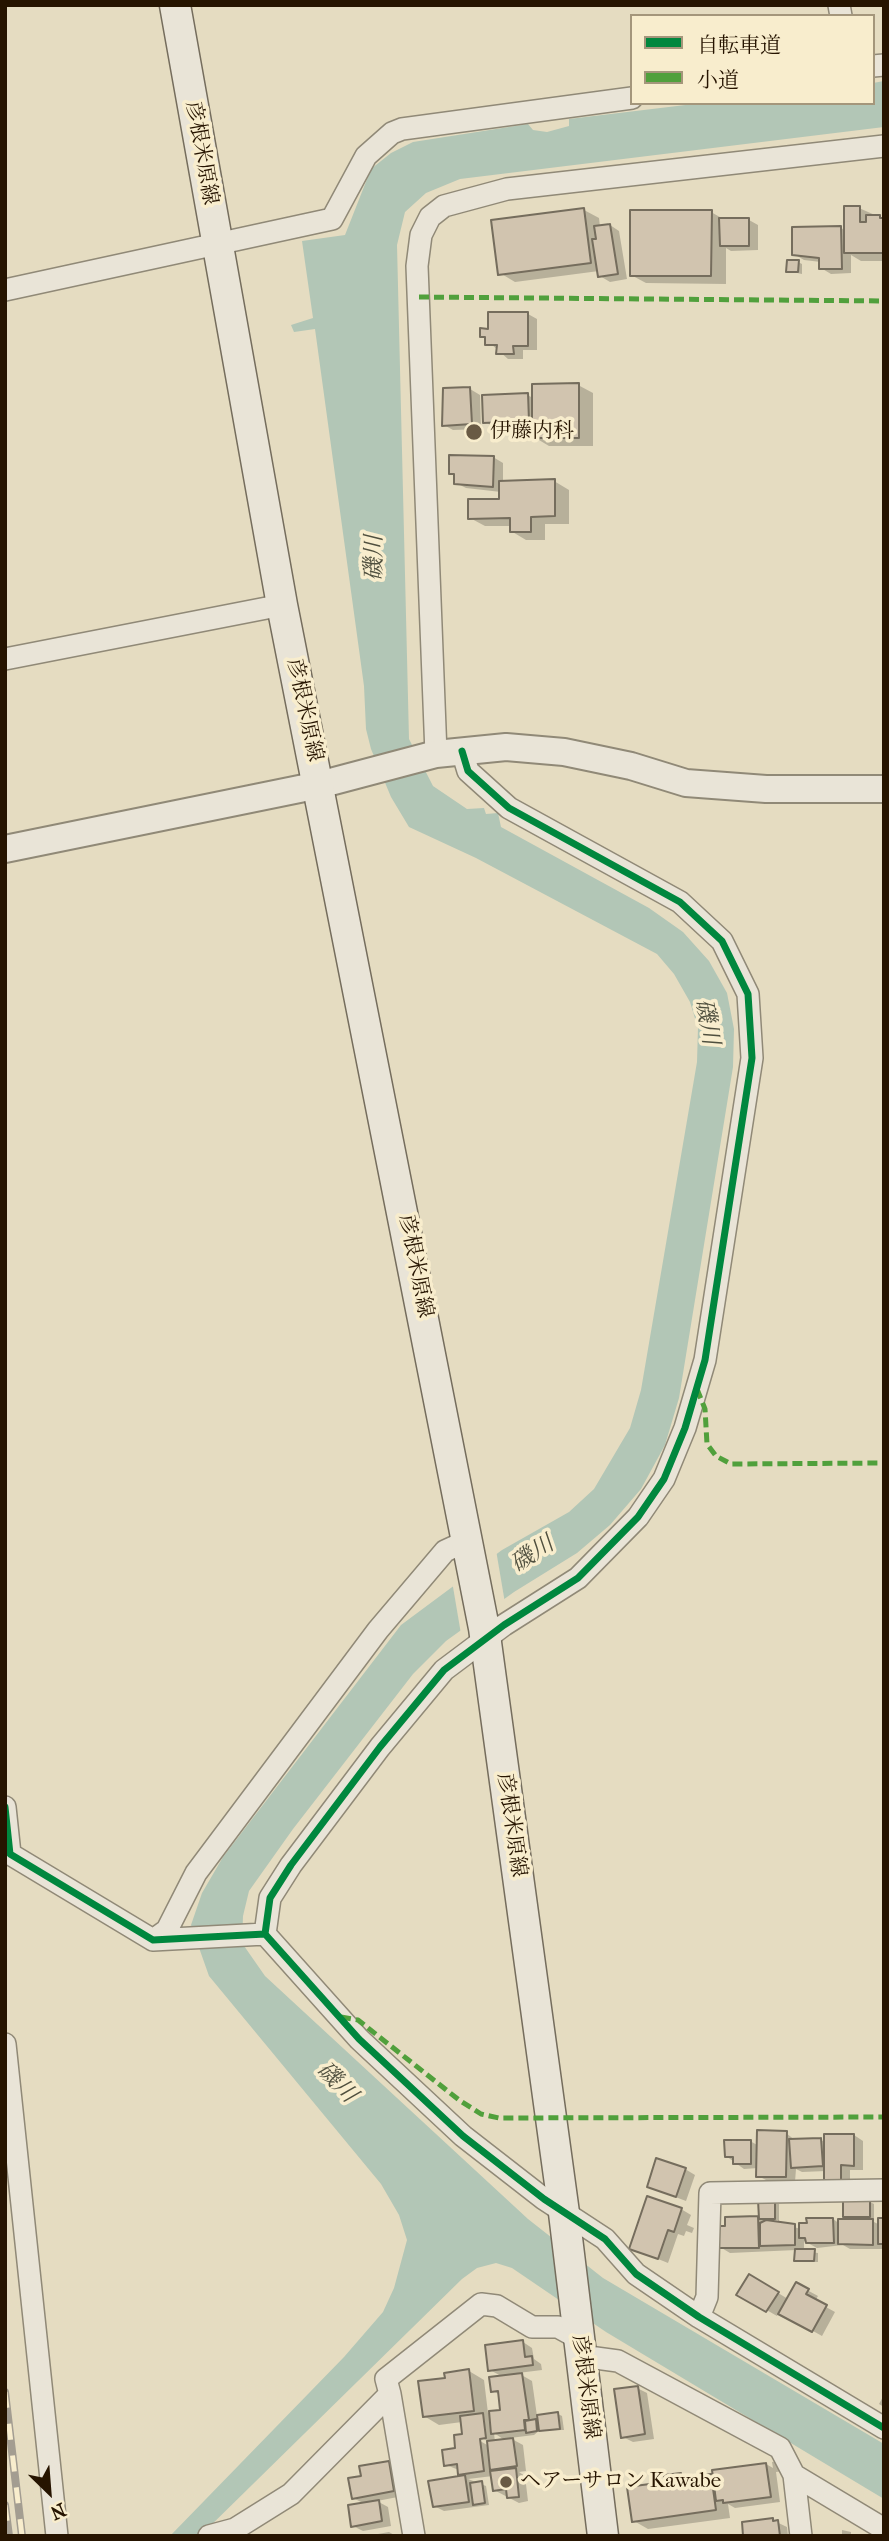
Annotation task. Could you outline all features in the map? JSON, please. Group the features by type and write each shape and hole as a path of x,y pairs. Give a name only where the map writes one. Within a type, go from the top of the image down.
{"main road":[{"name":"彦根米原線","path":"174,5 282,605 470,1546 485,1634 565,2220 603,2536"}],"street":[{"path":"5,289 332,219 366,156 392,132 630,98"},
{"path":"434,754 417,266 421,235 430,217 444,206 507,189 884,146"},
{"path":"5,659 282,605"},
{"path":"5,849 319,785 434,754 506,747 564,752 631,766 686,783 766,789 884,789"},
{"path":"259,1933 270,1899 291,1865 380,1747 444,1670 485,1634 578,1578 638,1517 664,1479 685,1428 705,1360 752,1058 748,994 722,941 680,902 509,808 468,771 463,751"},
{"path":"161,1940 196,1873 378,1630 445,1551 470,1546"},
{"path":"5,1807 10,1854 161,1940 259,1933"},
{"path":"259,1933 359,2039 433,2109 565,2220 605,2239 636,2274 699,2317 884,2428"},
{"path":"5,2044 57,2536"},
{"path":"699,2317 707,2297 710,2193 884,2190"},
{"path":"414,2536 386,2379 481,2304 498,2306 532,2326 558,2327 579,2341 780,2448 794,2475 801,2536"},
{"path":"209,2536 235,2532 291,2494 390,2394"},
{"path":"794,2475 884,2529"}],"water":[{"name":"磯川","path":"884,81 884,127 460,179 426,193 405,212 397,245 409,739 433,786 467,809 484,808 486,814 498,813 501,827 649,908 683,932 709,961 727,993 734,1029 733,1067 679,1398 665,1445 641,1489 610,1525 577,1553 514,1592 446,1641 413,1674 293,1829 249,1891 243,1916 242,1943 265,1976 528,2219 603,2278 884,2444 884,2499 606,2332 512,2268 496,2263 477,2268 462,2279 200,2536 170,2536 344,2357 383,2312 394,2288 407,2240 399,2215 381,2184 209,1976 191,1925 202,1893 223,1857 401,1625 502,1550 569,1512 594,1489 630,1428 641,1390 697,1062 698,1028 690,1002 674,974 657,954 476,858 409,827 391,797 371,749 366,729 364,686 315,329 294,332 291,325 313,318 302,241 345,235 371,169 391,153 413,142 528,124 533,130 547,132 569,126 569,119 685,105 875,105 875,83"}],"pier":[{"path":"496,1550 505,1603 461,1634 452,1581"}],"building":[{"path":"844,206 860,206 860,222 866,222 866,215 880,215 880,218 884,218 884,253 844,253"},
{"path":"584,208 591,263 498,275 491,220"},
{"path":"630,210 712,210 711,276 630,276"},
{"path":"719,218 749,218 749,246 720,246"},
{"path":"610,224 618,274 598,277 592,239 596,239 594,226"},
{"path":"841,226 842,269 819,269 819,258 792,255 792,227"},
{"path":"787,260 799,260 798,272 786,272"},
{"path":"488,312 528,312 528,346 513,346 514,354 496,354 497,345 485,345 485,337 480,337 480,328 488,329"},
{"path":"579,383 579,438 532,438 532,384"},
{"path":"470,387 472,424 442,426 443,388"},
{"path":"528,393 529,421 483,423 482,395"},
{"path":"449,455 494,456 493,487 454,484 454,474 449,474"},
{"path":"555,479 555,516 531,517 531,532 510,532 510,518 468,519 468,499 499,499 499,481"},
{"path":"757,2130 787,2131 786,2177 756,2177"},
{"path":"824,2134 854,2134 854,2166 841,2165 841,2180 824,2180"},
{"path":"821,2138 823,2166 791,2168 789,2139"},
{"path":"724,2140 751,2140 751,2164 733,2164 733,2157 725,2157"},
{"path":"656,2158 686,2168 676,2197 647,2187"},
{"path":"647,2196 682,2208 674,2232 668,2230 658,2259 629,2249"},
{"path":"758,2200 775,2200 775,2219 759,2219"},
{"path":"843,2200 870,2200 870,2217 843,2217"},
{"path":"758,2216 759,2248 718,2248 718,2226 725,2226 725,2217"},
{"path":"806,2218 833,2218 834,2243 806,2243 805,2238 799,2238 799,2223 807,2223"},
{"path":"878,2218 884,2218 884,2244 878,2244"},
{"path":"838,2219 873,2219 873,2245 838,2244"},
{"path":"766,2220 795,2224 795,2245 760,2246 760,2223"},
{"path":"795,2249 815,2249 814,2261 794,2261"},
{"path":"749,2274 779,2292 766,2312 736,2295"},
{"path":"796,2282 809,2289 806,2294 827,2305 812,2332 778,2314"},
{"path":"523,2340 525,2357 532,2356 533,2365 488,2371 485,2345"},
{"path":"469,2369 474,2411 423,2417 418,2381 445,2378 444,2373"},
{"path":"522,2373 529,2420 524,2420 525,2430 491,2434 489,2411 500,2410 498,2391 491,2392 489,2377"},
{"path":"638,2386 645,2434 621,2438 614,2389"},
{"path":"558,2412 560,2429 539,2431 537,2415"},
{"path":"483,2413 486,2438 480,2439 484,2471 458,2475 457,2464 444,2466 442,2450 455,2448 454,2435 462,2434 460,2416"},
{"path":"536,2419 537,2431 526,2433 525,2421"},
{"path":"513,2438 517,2466 490,2470 487,2441"},
{"path":"389,2461 394,2491 352,2499 348,2478 361,2476 359,2466"},
{"path":"766,2463 771,2497 723,2503 723,2500 716,2501 712,2470"},
{"path":"516,2468 519,2497 507,2498 506,2489 493,2491 490,2471"},
{"path":"681,2473 681,2478 711,2474 716,2510 632,2522 627,2487 665,2482 664,2475"},
{"path":"465,2475 469,2502 433,2507 428,2481"},
{"path":"482,2481 485,2503 473,2505 470,2483"},
{"path":"379,2500 382,2521 351,2527 348,2505"},
{"path":"773,2518 773,2521 778,2520 780,2536 743,2536 742,2522"}],"railway":[{"path":"5,2392 22,2536"},
{"path":"5,2505 9,2536"}],"marked path":[{"path":"419,297 884,301"},
{"path":"697,1389 705,1409 707,1444 716,1456 731,1464 884,1463"},
{"path":"341,2017 358,2020 459,2100 481,2114 499,2118 884,2117"}],"cycle path":[{"path":"265,1934 270,1898 291,1865 380,1747 444,1670 504,1625 578,1578 638,1517 664,1479 685,1428 705,1360 752,1058 748,994 722,941 680,902 509,808 468,771 462,751"},
{"path":"5,1807 10,1854 153,1940 265,1934 359,2039 463,2136 544,2199 605,2239 636,2274 699,2317 884,2428"}],"place":[{"name":"伊藤内科","path":"474,432"},
{"name":"ヘアーサロン Kawabe","path":"506,2482"}]}
